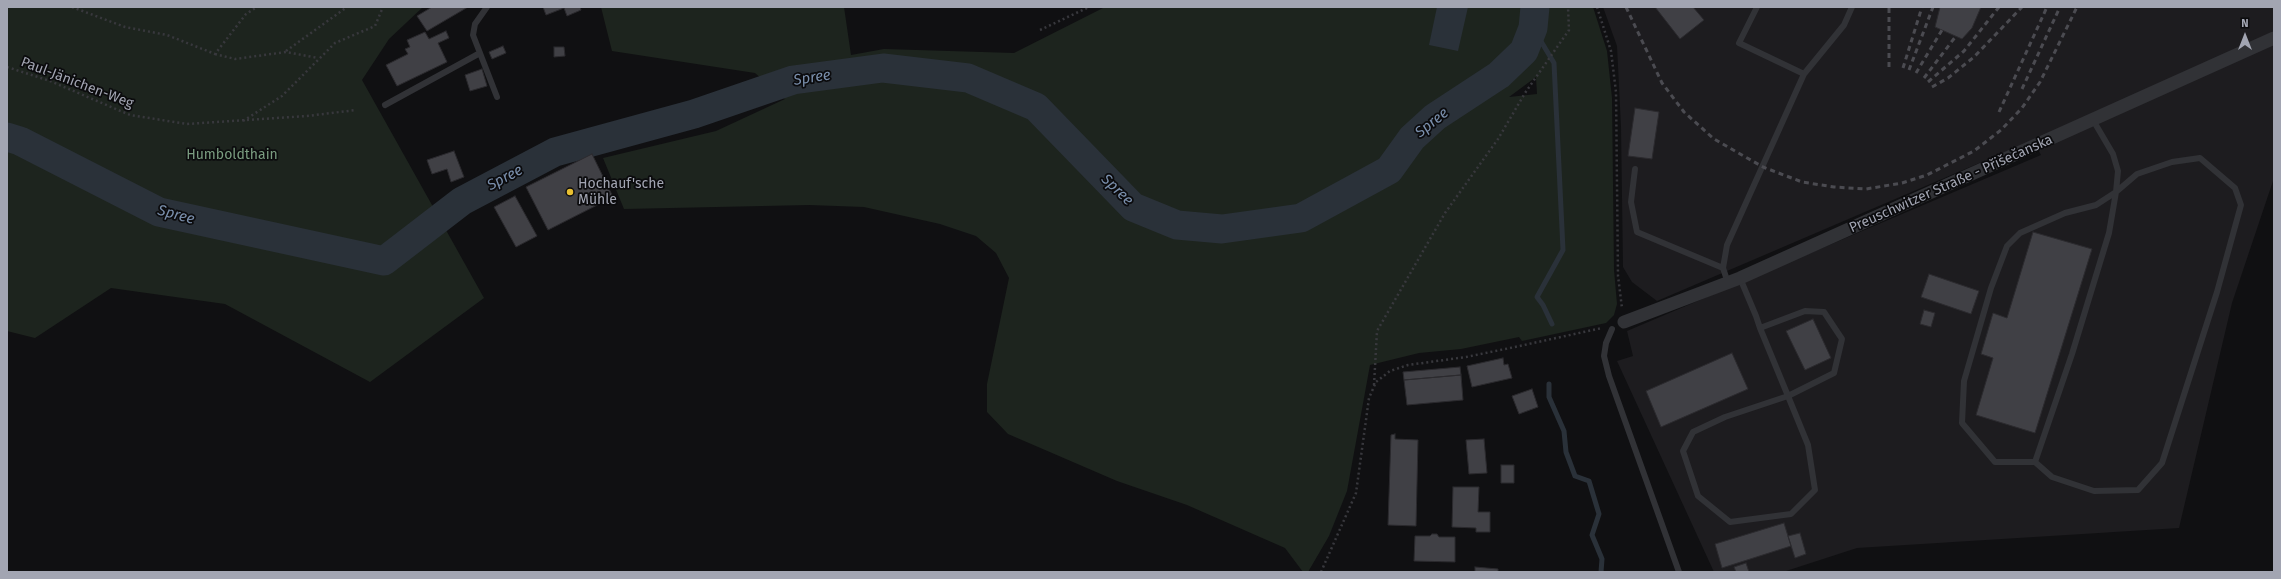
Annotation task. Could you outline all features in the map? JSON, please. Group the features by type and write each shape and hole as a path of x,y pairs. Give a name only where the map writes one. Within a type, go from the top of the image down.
{"street":[{"name":"Preuschwitzer Straße - Přišečanska","path":"1624,322 1734,280 2274,38"}],"lane":[{"path":"487,7 475,24 473,35 497,97"},
{"path":"1757,7 1739,43 1804,74"},
{"path":"1723,268 1727,245 1804,74 1844,25 1852,7"},
{"path":"385,105 480,53"},
{"path":"2035,462 2072,354 2108,233 2116,192 2118,171 2113,154 2093,120"},
{"path":"2200,158 2235,188 2241,204 2217,292 2162,463 2138,490 2094,491 2052,476 2035,462 1995,462 1962,423 1964,381 1976,335 1991,288 2007,246 2020,233 2065,213 2096,204 2116,192 2137,174 2172,162 2200,158"},
{"path":"1635,169 1631,202 1637,232 1723,268 1734,280 1760,328 1788,396 1808,445 1815,490 1791,514 1730,522 1698,496 1682,451 1693,432 1724,417 1788,396 1834,373 1842,339 1824,312 1805,311 1760,328"},
{"path":"1612,329 1606,343 1604,356 1609,376 1679,572"}],"path":[{"path":"72,7 124,27 167,35 215,54 235,60 286,52 319,58"},
{"path":"215,54 246,14 257,7"},
{"path":"286,52 347,7"},
{"name":"Paul-Jänichen-Weg","path":"7,66 50,81 130,115 187,124 243,121 282,96 335,43 375,26 383,7"},
{"path":"1040,30 1089,7"},
{"path":"1374,387 1377,331 1445,213 1498,139 1546,63 1569,30 1568,7"},
{"path":"1321,572 1356,492 1369,398 1376,382 1390,371 1408,365 1515,348 1624,322 1618,276 1616,92 1612,51 1597,7"},
{"path":"243,121 356,110"}],"shaded area":[{"path":"1437,7 1468,7 1458,51 1429,45"},
{"path":"1603,7 2274,7 2274,178 2232,303 2179,528 1857,548 1783,572 1714,572 1617,361 1633,356 1627,331 2041,155 2033,140 1657,301 1632,282 1623,267 1621,127 1617,46"}],"green space":[{"name":"Humboldthain","path":"7,7 423,7 389,39 362,80 484,298 370,382 225,304 111,288 35,338 7,331"},
{"path":"601,7 844,7 851,55 884,49 1014,53 1105,7 1593,7 1607,51 1612,98 1614,270 1617,304 1614,315 1606,323 1522,341 1519,337 1461,349 1419,353 1370,365 1347,491 1329,536 1308,572 1303,572 1285,548 1187,505 1117,481 1008,434 987,412 987,384 1009,278 996,253 976,236 940,224 864,207 809,205 624,209 603,158 716,131 785,99 755,73 612,51","holes":["1536,77 1537,94 1509,97"]}],"building":[{"path":"432,7 468,7 427,31 417,16"},
{"path":"543,7 580,7 581,10 567,16 564,8 546,15"},
{"path":"1655,7 1693,7 1704,20 1680,39"},
{"path":"1940,7 1981,7 1972,28 1962,39 1935,27"},
{"path":"446,31 449,38 438,43 447,62 397,86 386,65 408,54 405,49 410,47 407,40 425,32 429,39"},
{"path":"503,46 506,53 492,59 489,52"},
{"path":"554,47 564,47 565,56 554,57"},
{"path":"482,69 487,86 470,91 465,75"},
{"path":"1635,108 1659,112 1652,159 1628,156"},
{"path":"454,151 464,177 451,182 447,169 432,174 427,160"},
{"name":"Hochauf'sche Mühle","path":"592,154 613,197 548,230 526,187"},
{"path":"515,196 537,236 516,247 494,207"},
{"path":"2033,232 2092,249 2035,433 1976,415 1993,358 1981,354 1993,313 2007,318"},
{"path":"1929,274 1979,291 1971,314 1921,297"},
{"path":"1924,310 1935,313 1931,327 1920,324"},
{"path":"1813,319 1831,358 1805,370 1786,331"},
{"path":"1732,353 1748,389 1661,427 1646,391"},
{"path":"1503,358 1504,365 1508,364 1512,378 1472,387 1467,366"},
{"path":"1460,367 1461,375 1404,380 1403,372"},
{"path":"1461,375 1463,400 1407,405 1404,380"},
{"path":"1532,389 1538,407 1519,414 1512,396"},
{"path":"1395,434 1395,439 1418,440 1416,526 1388,525 1391,435"},
{"path":"1484,439 1487,473 1469,474 1466,440"},
{"path":"1501,465 1514,465 1514,483 1501,483"},
{"path":"1453,487 1479,487 1478,512 1490,512 1490,532 1476,532 1476,528 1452,527"},
{"path":"1784,523 1791,546 1722,568 1715,544"},
{"path":"1800,533 1806,554 1795,558 1788,536"},
{"path":"1432,534 1437,534 1439,537 1455,537 1455,562 1414,561 1415,536 1430,536"},
{"path":"1746,563 1749,572 1736,572 1734,567"},
{"path":"1475,567 1498,569 1498,572 1475,572"}],"waterway":[{"name":"Spree","path":"7,137 20,141 159,212 384,261 462,201 555,152 694,114 793,80 883,68 968,78 1036,107 1133,207 1177,225 1222,229 1301,218 1389,170 1412,138 1435,117 1499,75 1524,51 1533,28 1535,7"},
{"path":"1533,28 1554,63 1563,250 1537,297 1543,305 1552,324"},
{"path":"1549,384 1549,397 1564,431 1566,452 1575,476 1589,481 1599,514 1592,535 1602,559 1601,572"}],"railway":[{"path":"1626,7 1662,83 1684,112 1714,139 1763,167 1802,182 1834,187 1866,189 1902,183 1927,175 1974,151 2001,130 2022,108 2040,82 2077,7"},
{"path":"1889,7 1889,67"},
{"path":"1903,68 1922,7"},
{"path":"1909,70 1933,7"},
{"path":"1928,82 1964,51 1999,7"},
{"path":"1932,87 1948,78 1974,57 2022,7"},
{"path":"1999,112 2047,7"},
{"path":"2022,89 2060,7"},
{"path":"1916,73 1942,30"},
{"path":"1924,78 1956,36"}],"place":[{"name":"Hochauf'sche Mühle","path":"570,192"}]}
